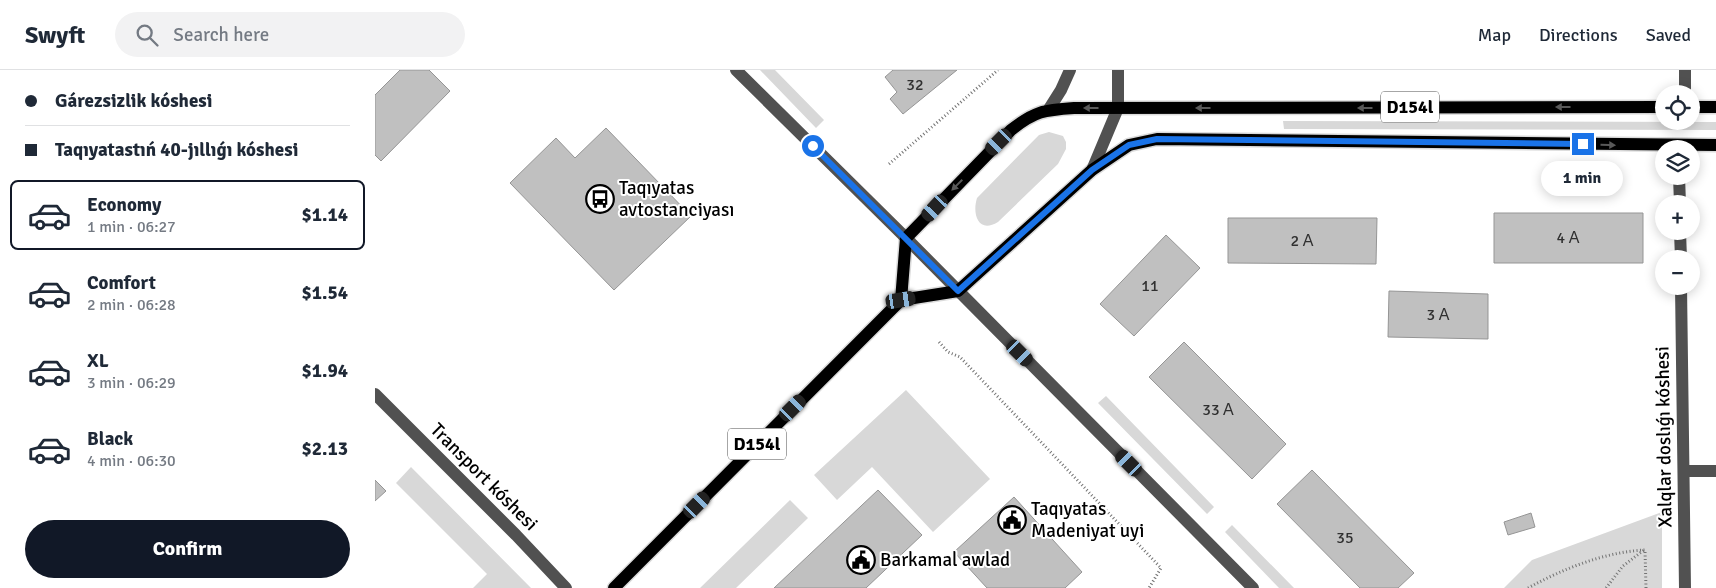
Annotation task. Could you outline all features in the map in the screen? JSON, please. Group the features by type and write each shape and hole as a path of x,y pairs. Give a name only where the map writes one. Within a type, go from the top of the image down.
{"main road":[{"name":"D154l","path":"906,238 1011,130 1028,117 1049,109 1655,107"},
{"path":"1700,107 1716,107"},
{"name":"D154l","path":"958,291 1092,170 1129,145 1157,139 1655,147"},
{"name":"D154l","path":"1700,146 1716,146"},
{"path":"906,238 901,300 958,291"},
{"name":"D154l","path":"614,588 901,300"}],"street":[{"path":"736,70 906,238 1253,588"},
{"path":"1049,109 1061,90 1070,70"},
{"path":"1092,170 1118,108 1117,70"},
{"path":"1685,70 1685,85"},
{"name":"Xalqlar doslıǵı kóshesi","path":"1681,295 1685,588"},
{"name":"Transport kóshesi","path":"375,394 516,535 566,588"},
{"path":"1684,471 1716,471"}],"path":[{"path":"889,164 999,70"},
{"path":"939,342 948,352 960,357 1161,568 1149,588"},
{"path":"1527,588 1573,566 1628,551 1645,550"},
{"path":"1606,588 1623,566 1645,550"},
{"path":"1645,550 1646,588"}],"shaded area":[{"path":"760,70 775,70 824,120 816,128"},
{"path":"1283,121 1655,122 1655,130 1284,129"},
{"path":"1700,122 1716,122 1716,130 1700,130"},
{"path":"1049,132 1063,136 1066,142 1066,149 1058,164 998,222 986,226 981,224 975,210 977,198 1039,135"},
{"path":"906,390 990,479 933,532 872,467 837,500 814,475"},
{"path":"1106,396 1214,507 1207,514 1098,403"},
{"path":"411,467 531,588 473,588 487,574 396,483"},
{"path":"790,500 808,518 736,588 700,588"},
{"path":"1662,512 1662,588 1504,588 1532,560"},
{"path":"1232,525 1294,588 1279,588 1225,532"}],"building":[{"path":"400,70 429,70 450,91 381,161 375,155 375,95"},
{"path":"893,70 957,70 903,114 890,99 897,92 885,77"},
{"name":"Taqıyatas avtostanciyası","path":"606,128 691,216 614,290 510,183 556,138 575,158"},
{"path":"1494,213 1643,213 1643,263 1494,263"},
{"path":"1228,218 1377,218 1376,264 1228,263"},
{"path":"1166,235 1200,268 1134,336 1100,304"},
{"path":"1389,291 1488,294 1488,339 1388,337"},
{"path":"1184,342 1286,444 1252,479 1149,377"},
{"path":"1312,470 1414,573 1398,588 1360,588 1277,504"},
{"path":"375,480 386,491 375,501"},
{"path":"878,490 922,535 866,588 774,588"},
{"name":"Taqıyatas Madeniyat uyi","path":"1014,497 1082,572 1065,588 987,588 954,552"},
{"path":"1531,513 1535,527 1508,535 1504,522"}],"place":[{"name":"Taqıyatas avtostanciyası","path":"600,199"},
{"name":"Taqıyatas Madeniyat uyi","path":"1012,520"},
{"name":"Barkamal awlad","path":"861,560"}],"route":[{"path":"813,146 958,291 1092,170 1129,145 1157,139 1583,144"}]}
